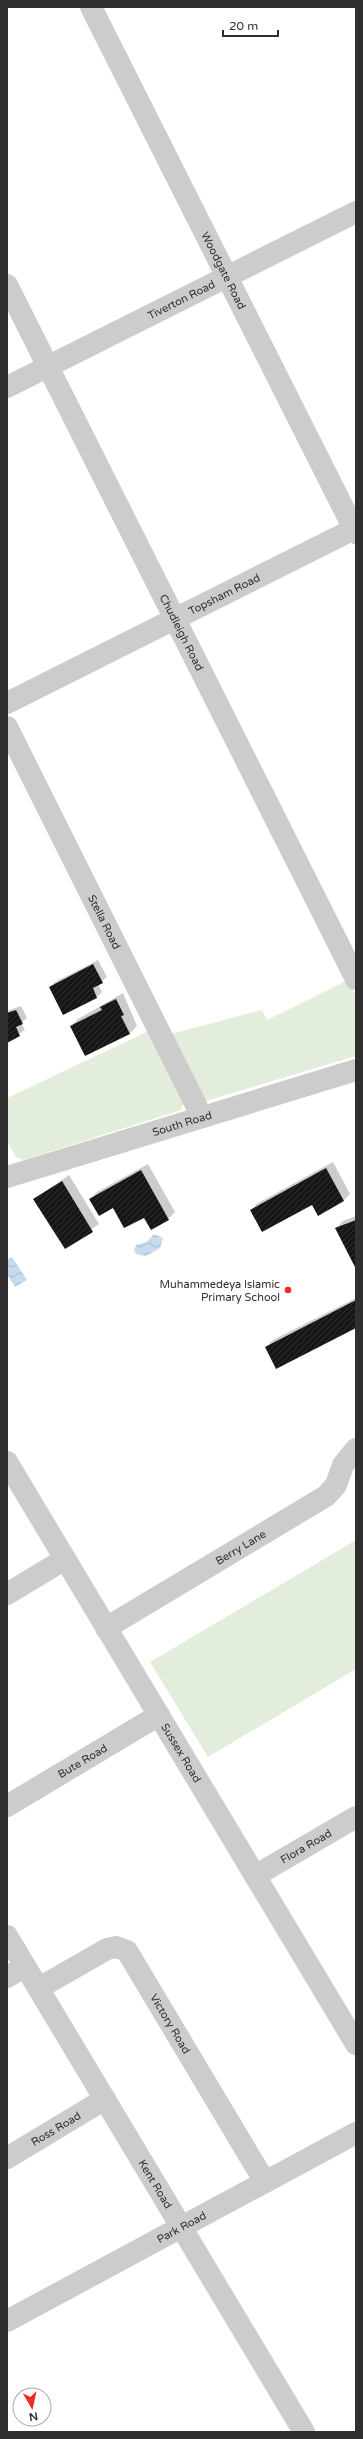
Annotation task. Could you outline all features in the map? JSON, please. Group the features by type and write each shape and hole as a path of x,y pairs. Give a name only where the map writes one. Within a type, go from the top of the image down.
{"street":[{"name":"Woodgate Road","path":"91,7 355,530"},
{"name":"Tiverton Road","path":"7,387 356,212"},
{"name":"Chudleigh Road","path":"7,285 356,979"},
{"name":"Topsham Road","path":"7,703 355,530"},
{"name":"Stella Road","path":"7,727 202,1117"},
{"name":"South Road","path":"8,1174 356,1070"},
{"name":"Berry Lane","path":"106,1628 326,1496 336,1485 343,1465 356,1449"},
{"name":"Sussex Road","path":"7,1462 356,2044"},
{"path":"7,1594 65,1559"},
{"name":"Bute Road","path":"7,1806 159,1715"},
{"name":"Flora Road","path":"255,1876 356,1816"},
{"name":"Kent Road","path":"7,1936 16,1972 39,1988 304,2432"},
{"name":"Victory Road","path":"39,1988 107,1949 116,1947 127,1951 265,2182"},
{"name":"Ross Road","path":"7,2158 105,2099"},
{"name":"Park Road","path":"7,2321 356,2133"}],"green space":[{"path":"348,980 356,997 356,1056 206,1101 170,1034 262,1010 267,1020"},
{"path":"151,1030 184,1103 181,1110 24,1160 16,1157 7,1141 7,1098"},
{"path":"356,1540 356,1669 208,1757 150,1662"}],"water":[{"path":"154,1234 163,1238 160,1248 146,1256 136,1254 134,1250 136,1245 147,1242"},
{"path":"12,1257 27,1280 15,1287 7,1274 7,1260"}],"building":[{"path":"93,964 103,983 93,988 97,998 63,1015 49,987"},
{"path":"116,999 124,1015 121,1016 130,1034 85,1056 70,1026 102,1010 100,1007"},
{"path":"16,1010 23,1024 16,1027 20,1036 7,1043 7,1013"},
{"path":"326,1168 344,1201 318,1216 312,1205 262,1232 250,1210"},
{"path":"141,1170 169,1220 151,1230 144,1218 124,1228 113,1208 99,1216 89,1199"},
{"path":"62,1181 93,1232 65,1249 33,1199"},
{"path":"356,1220 356,1269 335,1228"},
{"path":"356,1300 356,1328 276,1369 265,1347"}],"place":[{"name":"Muhammedeya Islamic Primary School","path":"288,1290"}]}
